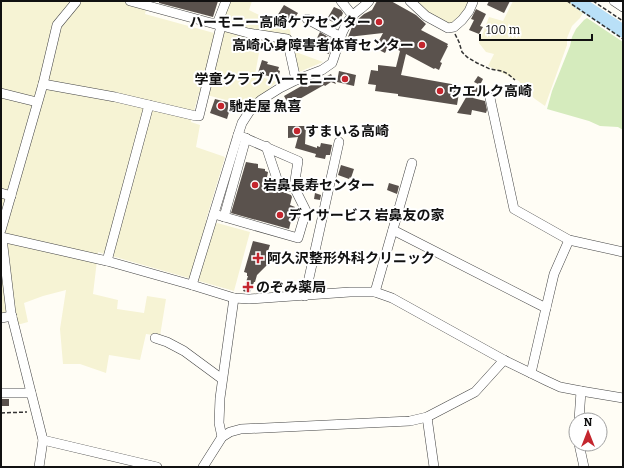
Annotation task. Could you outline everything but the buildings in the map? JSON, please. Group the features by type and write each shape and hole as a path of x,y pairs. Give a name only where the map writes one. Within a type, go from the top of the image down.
{"street":[{"path":"39,467 42,440 12,316 1,235 43,84 57,25 76,1"},
{"path":"130,1 152,4 248,33 287,40 296,80"},
{"path":"43,84 115,97 199,116 219,25 226,1"},
{"path":"340,1 352,16"},
{"path":"224,217 242,136 242,123 251,109 261,100 280,88 322,70 332,64 346,25 352,16 369,1"},
{"path":"410,1 426,16 448,28 454,27 462,20 470,11 473,2"},
{"path":"614,1 623,7"},
{"path":"307,19 341,37"},
{"path":"1,93 37,102"},
{"path":"490,98 514,209 569,240 623,252"},
{"path":"107,261 149,104"},
{"path":"214,214 298,238 306,211 294,187 298,161 242,136"},
{"path":"192,285 214,214 242,136"},
{"path":"305,296 339,142"},
{"path":"266,146 279,185 294,187"},
{"path":"375,292 412,163"},
{"path":"1,194 11,196"},
{"path":"393,230 546,308"},
{"path":"1,235 107,261 234,298 249,299 350,292 375,292 392,298 504,360 560,386 623,398"},
{"path":"531,373 554,274 569,240"},
{"path":"222,437 219,423 220,398 234,298"},
{"path":"1,318 12,316"},
{"path":"155,338 167,342 184,351 222,379"},
{"path":"203,467 222,437 230,432 241,429 399,422 418,420 427,417 475,392 504,360"},
{"path":"580,412 581,391"},
{"path":"1,393 31,393"},
{"path":"427,417 434,467"},
{"path":"42,440 154,467"},
{"path":"581,452 584,467"}],"path":[{"path":"567,1 623,38"},
{"path":"593,1 623,21"},
{"path":"448,28 454,31 462,52 467,57 490,69 502,71 515,80"},
{"path":"1,413 36,412"}],"shaded area":[{"path":"1,1 63,1 78,4 78,1 148,1 145,14 214,33 222,22 229,1 252,1 249,10 290,30 293,51 323,62 299,72 281,48 260,47 255,75 277,82 249,106 199,93 191,122 200,125 196,147 225,157 206,220 250,232 234,291 98,252 93,294 118,300 117,309 144,313 147,296 166,299 160,336 146,334 140,360 109,355 106,373 80,364 63,364 60,329 66,290 24,303 28,322 17,325 1,314"},
{"path":"415,1 472,1 455,25 449,25 430,14"},
{"path":"513,1 590,1 580,18 572,26 567,38 567,45 545,106 525,90 519,81 488,66 494,54 486,52 479,43 489,17 503,21"}],"green space":[{"path":"587,18 623,42 623,130 618,127 600,126 589,121 547,109 572,37 576,29"}],"waterway":[{"path":"577,1 623,31"}],"place":[{"name":"ハーモニー高崎ケアセンター","path":"379,22"},
{"name":"高崎心身障害者体育センター","path":"422,45"},
{"name":"学童クラブ ハーモニー","path":"345,79"},
{"name":"ウエルク高崎","path":"440,91"},
{"name":"馳走屋 魚喜","path":"221,106"},
{"name":"すまいる高崎","path":"297,131"},
{"name":"岩鼻長寿センター","path":"255,185"},
{"name":"デイサービス 岩鼻友の家","path":"280,215"},
{"name":"阿久沢整形外科クリニック","path":"258,258"},
{"name":"のぞみ薬局","path":"248,287"}]}
